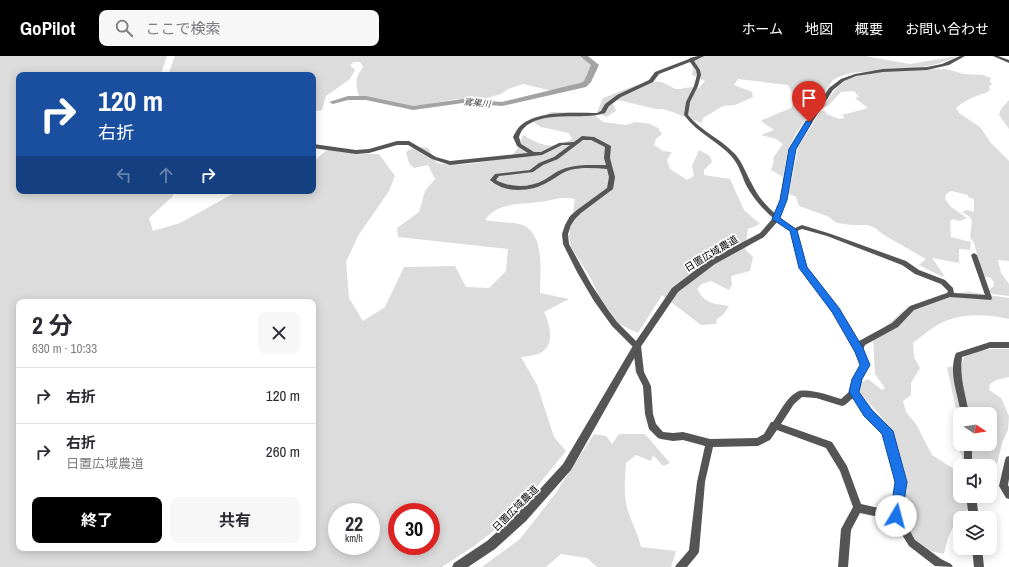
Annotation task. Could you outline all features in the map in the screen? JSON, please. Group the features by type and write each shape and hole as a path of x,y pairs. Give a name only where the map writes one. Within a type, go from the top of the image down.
{"street":[{"path":"533,154 520,145 516,137 520,129 528,124 555,115 570,113 597,114 604,112 612,101 627,91 651,80 657,73 702,56"},
{"name":"日置広域農道","path":"458,567 492,545 517,522 567,467 637,346 675,290 712,262 762,235 776,219 783,200 792,149 831,89 847,77 861,74 940,66 964,56"},
{"path":"995,56 1009,62"},
{"path":"608,167 571,168 561,171 544,182 522,188 509,188 493,180 497,175 531,171 541,164 556,158 586,137 608,146 608,167 612,178 610,189 572,218 566,226 564,236 566,244 596,301 616,324 621,333 637,346 640,372 647,386 649,414 652,426 661,435 673,437 683,436 710,443 758,442 767,437 791,402 800,394 816,396 842,403 854,392 858,379 865,365 859,351 836,310 803,268 794,230 776,219 751,189 744,171 734,157 718,142 696,126 686,115 688,100 698,81 698,71 691,59"},
{"path":"316,146 356,152 369,151 397,143 409,143 434,158 450,163 542,153 561,144 576,143"},
{"path":"794,230 802,227 816,231 904,263 917,272 943,282 951,290 950,295"},
{"path":"859,351 862,343 895,325 912,308 950,295 989,298 974,255"},
{"path":"963,407 956,368 959,355 990,345 1009,345"},
{"path":"854,392 868,413 887,431 901,482 896,516 912,543 938,563 948,567"},
{"path":"774,425 829,445 844,469 858,508 846,529 843,567"},
{"path":"680,567 694,552 701,482 710,443"},
{"path":"1009,460 1003,486 1009,494"},
{"path":"858,508 896,516"},
{"path":"978,555 979,567"}],"shaded area":[{"path":"0,56 167,56 161,72 16,72 16,194 173,194 173,196 149,218 153,231 180,223 233,194 316,194 316,159 330,147 356,154 379,154 395,176 389,191 358,236 346,262 349,298 363,321 385,307 404,267 455,266 466,287 489,288 506,271 508,249 398,237 397,228 419,212 425,191 435,179 428,165 414,168 409,163 406,152 415,146 428,148 437,163 455,165 511,157 518,148 523,135 536,142 547,145 558,145 572,139 569,133 541,127 533,122 551,112 592,113 603,122 626,125 636,122 650,124 658,128 662,134 656,139 654,145 663,151 672,152 667,160 670,169 687,180 694,176 692,166 699,150 710,156 712,162 704,170 704,175 730,179 744,210 760,224 748,229 745,249 753,257 750,271 731,276 732,285 729,290 711,281 702,284 697,289 707,301 714,304 729,306 723,315 717,319 716,324 701,325 662,295 638,333 615,322 601,311 598,294 590,277 571,247 569,236 575,199 560,198 509,205 496,210 485,220 519,224 528,228 534,234 540,253 540,293 569,299 544,312 548,321 550,332 547,347 538,354 521,357 537,385 554,437 566,451 513,516 474,546 442,567 0,567"},
{"path":"175,56 580,56 588,61 592,66 586,75 586,80 563,91 553,91 523,84 508,89 501,94 476,101 457,99 410,106 359,96 356,81 358,74 363,67 360,62 354,62 350,65 355,70 350,79 326,96 322,110 316,111 316,72 169,72"},
{"path":"702,56 865,56 910,64 958,56 939,63 920,67 900,70 856,72 833,80 796,133 788,150 783,177 771,170 774,161 773,158 783,144 776,139 761,135 774,130 762,122 762,120 791,108 795,98 788,85 738,79 734,85 752,92 753,97 735,105 723,106 703,118 702,123 664,109 656,109 618,100 612,102 616,111 606,117 597,112 603,98 647,83 665,83 677,89 693,87 699,88 705,81 692,75 693,68 691,61"},
{"path":"946,69 964,74 983,75 991,78 990,81 992,85 989,86 990,89 988,92 970,99 956,108 959,113 980,127 991,143 1009,161 1009,261 998,260 1001,273 1009,284 1009,296 992,294 988,290 993,287 994,283 991,278 983,276 974,243 970,237 972,221 970,217 962,212 967,210 974,212 974,199 968,197 968,195 951,191 946,194 945,199 951,207 967,218 960,221 952,219 950,222 951,237 971,242 970,250 959,249 959,263 932,258 944,275 943,277 919,265 926,259 884,235 875,228 868,225 837,223 827,216 799,206 796,197 789,194 798,147 821,111 825,111 827,114 839,119 845,118 842,115 868,108 855,98 859,97 854,91 841,92 829,105 821,109 841,84 853,77 878,72"},
{"path":"1009,100 1009,129 999,115 1001,109"},
{"path":"970,292 1009,298 1009,319 983,315 957,317 934,327 913,343 914,357 920,368 911,383 911,395 903,401 906,412 916,424 932,455 953,468 953,503 969,503 969,508 966,511 953,511 953,527 947,540 944,554 931,551 916,543 902,519 901,509 905,501 907,489 903,465 892,433 879,414 860,393 858,384 868,379 882,390 885,388 875,374 873,339 881,330 908,307 942,294"},
{"path":"1009,349 1009,377 996,380 990,384 989,390 1001,398 1009,416 1008,430 1002,443 997,464 997,459 962,459 960,451 997,451 997,407 956,407 947,367 961,366 964,357 977,351"},
{"path":"594,434 606,436 612,444 619,434 645,434 670,463 663,466 653,455 651,461 636,455 626,463 625,499 641,547 676,551 671,567 597,567 587,558 561,554 546,567 482,567 520,539 555,494"}],"waterway":[{"name":"鳶巣川","path":"333,102 348,98 366,98 413,108 463,101 502,104 583,85 587,82 595,65 584,56"}],"route":[{"path":"809,122 792,149 783,200 776,219 794,230 803,268 836,310 847,328 865,365 858,379 854,392 868,413 887,431 901,482 896,516"}]}
